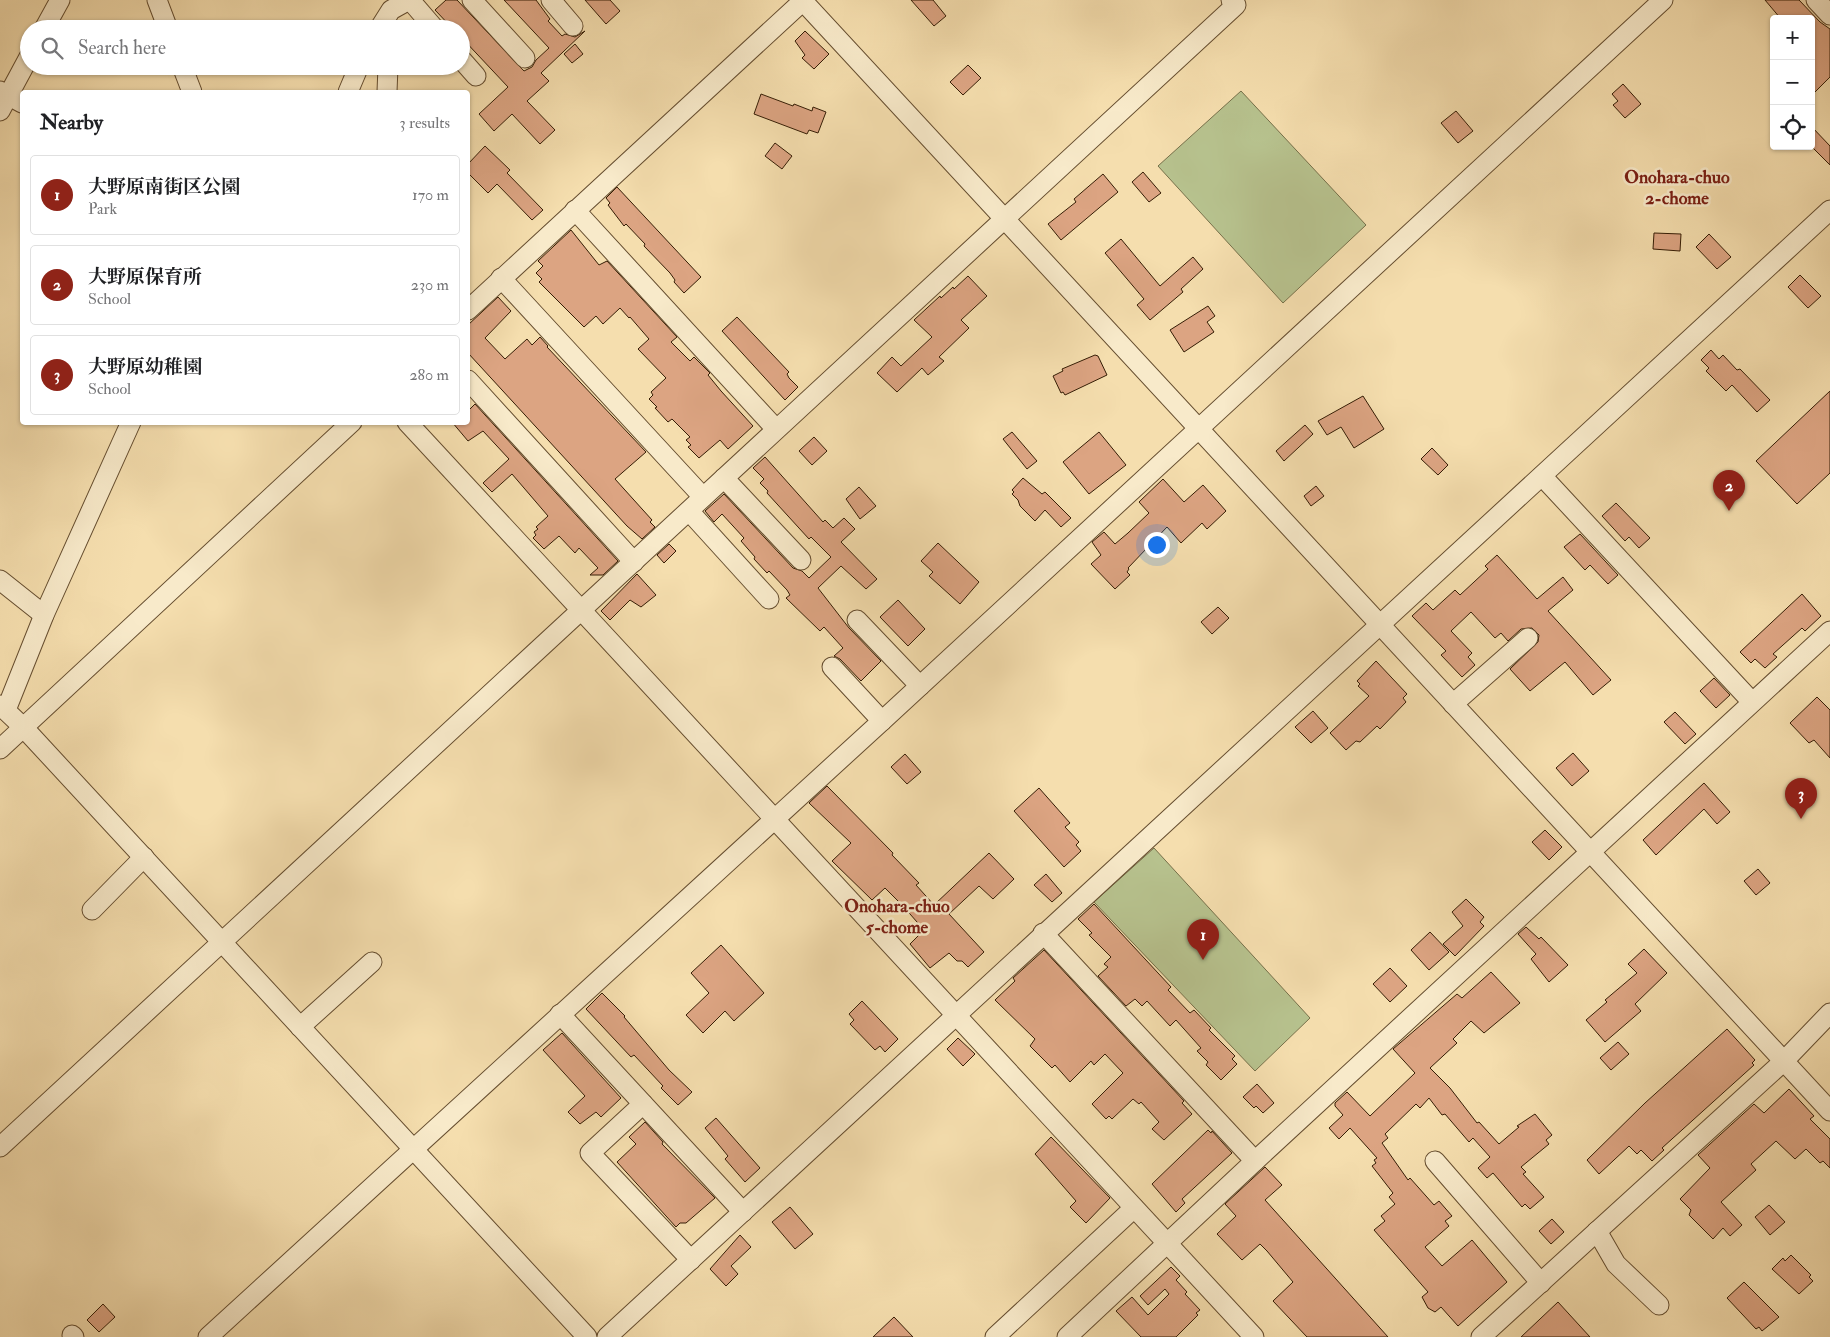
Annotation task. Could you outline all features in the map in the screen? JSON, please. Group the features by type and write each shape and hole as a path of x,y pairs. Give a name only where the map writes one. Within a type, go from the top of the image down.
{"street":[{"path":"49,20 60,0"},
{"path":"157,0 165,20"},
{"path":"390,10 410,0 427,20"},
{"path":"472,0 525,58"},
{"path":"551,0 573,26"},
{"path":"470,308 803,0 1004,220 1830,1111"},
{"path":"0,1147 1236,5 1231,0"},
{"path":"208,1337 882,721 1663,0"},
{"path":"1816,0 1830,15"},
{"path":"470,69 476,76"},
{"path":"8,100 20,75"},
{"path":"185,75 191,90"},
{"path":"349,90 355,75"},
{"path":"387,90 388,75"},
{"path":"575,210 776,429"},
{"path":"607,1337 957,1015 1042,934 1830,210"},
{"path":"501,278 704,497"},
{"path":"470,382 634,562"},
{"path":"130,425 3,708 144,857 587,1337"},
{"path":"0,749 349,425"},
{"path":"410,425 583,609 774,819 1254,1337"},
{"path":"1542,476 1752,702"},
{"path":"724,478 801,560"},
{"path":"689,511 770,599"},
{"path":"0,580 44,615"},
{"path":"857,620 920,686"},
{"path":"1069,1337 1255,1161 1830,631"},
{"path":"1453,704 1528,638"},
{"path":"832,666 882,721"},
{"path":"92,910 144,857"},
{"path":"1042,934 1255,1161"},
{"path":"300,1027 372,962"},
{"path":"560,1014 743,1212"},
{"path":"1481,1337 1784,1061 1830,1014"},
{"path":"643,1104 590,1153 691,1260"},
{"path":"1435,1161 1540,1283"},
{"path":"995,1337 1134,1208"},
{"path":"1597,1231 1616,1264 1659,1305"}],"green space":[{"path":"1241,91 1366,225 1283,303 1158,166"},
{"path":"1154,848 1310,1018 1255,1071 1094,902"}],"building":[{"path":"446,0 457,0 524,71 532,67 536,60 549,48 504,0 536,0 550,19 548,21 562,36 565,34 575,37 585,31 541,73 549,81 527,101 555,130 540,144 512,114 494,131 479,114 508,87 470,47 470,20 444,20 435,10"},
{"path":"585,0 610,0 620,11 606,24"},
{"path":"911,0 933,0 946,16 934,26"},
{"path":"1765,0 1799,0 1813,15 1778,15"},
{"path":"1815,17 1830,29 1830,77 1815,92"},
{"path":"805,31 829,54 814,69 802,58 805,55 795,41"},
{"path":"575,44 583,54 572,63 564,54"},
{"path":"968,65 981,78 963,95 950,82"},
{"path":"1623,84 1641,104 1625,118 1613,105 1618,101 1612,94"},
{"path":"761,94 793,106 794,104 812,111 813,107 826,112 818,133 809,130 807,134 754,114"},
{"path":"1456,111 1473,131 1458,143 1441,123"},
{"path":"1815,130 1830,146 1830,165 1815,150"},
{"path":"775,143 792,156 782,169 765,156"},
{"path":"485,146 510,170 507,173 543,210 532,220 497,184 488,193 470,175 470,162"},
{"path":"1143,172 1161,193 1149,202 1132,182"},
{"path":"1103,174 1118,192 1061,240 1048,224 1076,202 1074,199"},
{"path":"617,187 701,277 684,293 674,282 675,280 670,273 644,246 645,244 626,224 624,226 608,205 610,203 606,198"},
{"path":"571,230 599,265 607,261 677,337 671,342 690,361 694,357 710,373 708,375 753,426 728,449 720,440 699,458 688,447 691,445 686,440 690,437 672,419 668,422 655,408 657,407 649,399 653,395 651,392 666,378 638,349 649,339 620,308 603,324 596,316 584,327 539,282 542,279 536,273 543,266 538,261"},
{"path":"1654,233 1681,234 1680,251 1653,249"},
{"path":"1709,234 1731,257 1717,269 1696,247"},
{"path":"1121,239 1160,286 1193,257 1203,269 1181,289 1183,292 1150,320 1137,305 1144,299 1105,253"},
{"path":"1800,275 1821,296 1808,308 1788,287"},
{"path":"968,276 987,296 961,320 969,328 939,357 944,361 928,375 922,368 897,392 877,373 892,357 901,366 932,337 914,320 940,296 941,298 953,287 954,289"},
{"path":"498,297 511,311 485,338 505,359 527,339 532,345 540,337 547,347 646,452 615,479 652,520 650,522 655,527 642,539 627,526 470,355 470,323"},
{"path":"1208,306 1215,316 1207,322 1214,332 1184,352 1170,330"},
{"path":"737,317 789,372 787,374 789,378 798,387 785,400 722,331"},
{"path":"1711,350 1719,359 1723,355 1737,370 1740,369 1770,400 1757,412 1732,385 1726,391 1706,371 1709,368 1701,360"},
{"path":"1095,355 1098,356 1107,375 1065,395 1063,392 1061,393 1053,376 1063,371 1062,369"},
{"path":"1830,391 1830,473 1797,504 1756,461"},
{"path":"1363,396 1384,429 1354,448 1341,427 1327,435 1318,421"},
{"path":"475,404 618,561 603,575 590,575 598,568 579,548 575,553 559,536 544,549 533,538 536,535 534,532 538,529 536,527 548,516 512,474 492,492 483,483 509,459 483,431 468,441 455,425 470,425 470,409"},
{"path":"1305,425 1313,434 1284,461 1276,451"},
{"path":"1012,432 1037,461 1027,469 1003,439"},
{"path":"1099,432 1126,465 1089,494 1063,462"},
{"path":"814,437 827,451 812,465 799,451"},
{"path":"1432,448 1448,465 1438,475 1421,459"},
{"path":"765,457 823,522 825,520 833,528 844,518 855,529 841,542 877,579 866,589 841,566 818,588 849,628 881,661 861,681 840,659 834,656 843,648 824,627 820,631 786,598 790,595 787,590 769,571 767,573 754,559 755,557 741,541 744,538 722,514 714,522 705,511 724,494 793,568 802,571 809,578 831,557 811,537 809,539 760,483 764,479 753,468"},
{"path":"1023,478 1042,494 1045,492 1071,518 1061,527 1045,510 1035,521 1020,506 1018,500 1012,494 1014,492 1012,490"},
{"path":"1163,479 1184,502 1203,485 1226,511 1207,529 1202,523 1181,543 1167,527 1128,568 1127,572 1130,575 1115,589 1091,564 1101,555 1092,542 1104,532 1115,544 1128,533 1149,513 1139,502"},
{"path":"1316,486 1324,496 1311,506 1304,496"},
{"path":"859,487 876,506 860,519 846,499"},
{"path":"1616,503 1650,538 1639,548 1629,537 1625,541 1602,516"},
{"path":"1580,534 1618,575 1608,584 1590,565 1585,570 1564,547"},
{"path":"938,543 979,582 960,604 929,576 933,572 921,561"},
{"path":"669,544 676,551 664,563 657,555"},
{"path":"1497,555 1537,599 1563,577 1573,590 1548,611 1611,680 1593,695 1565,662 1530,691 1510,669 1538,642 1539,635 1532,628 1521,629 1508,641 1501,633 1495,638 1471,612 1451,631 1472,653 1468,657 1475,665 1462,677 1441,655 1446,651 1412,616 1426,603 1433,610 1455,590 1460,595 1488,569 1485,566"},
{"path":"637,574 656,595 641,607 630,600 610,620 601,611"},
{"path":"1802,594 1821,616 1805,631 1802,628 1773,654 1777,657 1765,668 1755,659 1751,663 1740,652"},
{"path":"898,600 925,629 908,646 880,617"},
{"path":"1218,607 1229,618 1212,634 1201,622"},
{"path":"1376,661 1407,694 1403,698 1406,702 1380,729 1377,726 1360,742 1356,741 1346,750 1330,733 1369,696 1358,686 1360,684 1357,681"},
{"path":"1714,678 1730,695 1716,708 1700,691"},
{"path":"1817,697 1830,710 1830,758 1814,740 1809,743 1790,723"},
{"path":"1313,711 1328,728 1311,743 1295,727"},
{"path":"1675,712 1696,734 1685,744 1664,722"},
{"path":"1573,753 1589,771 1572,786 1556,768"},
{"path":"905,754 921,772 907,784 891,767"},
{"path":"1704,783 1730,812 1717,824 1704,809 1656,855 1643,840"},
{"path":"827,786 893,853 892,855 919,883 916,885 934,905 989,853 1014,879 993,899 979,886 949,914 984,952 968,967 962,961 957,961 949,953 930,968 910,944 924,930 903,906 885,888 872,900 832,861 851,843 809,803"},
{"path":"1039,788 1070,823 1065,827 1079,842 1076,845 1081,851 1064,867 1014,811"},
{"path":"1545,830 1562,847 1549,860 1532,842"},
{"path":"1758,869 1770,883 1756,895 1744,881"},
{"path":"1046,874 1062,893 1052,902 1034,885"},
{"path":"1466,899 1484,917 1480,922 1484,926 1455,956 1443,944 1463,926 1452,912"},
{"path":"1094,904 1171,987 1168,990 1190,1013 1194,1010 1211,1028 1209,1030 1235,1056 1232,1059 1237,1064 1221,1080 1206,1065 1208,1062 1197,1051 1201,1048 1176,1020 1170,1026 1147,1001 1142,1006 1135,999 1126,1006 1098,976 1108,967 1104,964 1111,957 1089,935 1092,933 1078,919"},
{"path":"1526,927 1539,939 1541,937 1568,965 1549,982 1531,959 1536,954 1518,934"},
{"path":"1430,932 1449,952 1429,970 1411,950"},
{"path":"721,945 764,993 734,1021 725,1011 703,1033 686,1015 709,993 691,973"},
{"path":"1644,949 1667,973 1635,1004 1641,1011 1605,1042 1586,1020 1607,1002 1605,1000 1637,973 1628,964"},
{"path":"1044,950 1184,1101 1182,1103 1192,1114 1164,1140 1152,1129 1159,1122 1141,1102 1139,1104 1133,1099 1112,1119 1109,1116 1106,1119 1092,1104 1123,1073 1105,1054 1094,1065 1091,1061 1070,1082 1055,1065 1052,1068 1030,1046 1035,1039 995,1000 1015,981 1013,978"},
{"path":"1390,968 1407,986 1390,1002 1373,984"},
{"path":"1491,972 1520,1003 1484,1033 1471,1021 1453,1039 1457,1043 1430,1068 1450,1088 1477,1123 1479,1122 1499,1144 1519,1127 1517,1126 1535,1114 1552,1135 1546,1140 1549,1144 1521,1167 1526,1172 1523,1174 1544,1197 1530,1209 1525,1204 1522,1207 1493,1173 1487,1178 1478,1168 1490,1157 1473,1138 1469,1142 1445,1114 1442,1115 1429,1098 1420,1108 1416,1104 1385,1134 1388,1138 1382,1143 1408,1180 1410,1178 1434,1205 1439,1201 1452,1216 1445,1221 1449,1226 1425,1247 1442,1266 1472,1240 1507,1282 1458,1326 1441,1307 1435,1312 1428,1308 1422,1297 1428,1292 1374,1230 1385,1221 1381,1216 1395,1204 1389,1197 1393,1193 1372,1166 1376,1163 1374,1160 1377,1158 1350,1128 1339,1139 1329,1128 1343,1115 1335,1106 1335,1103 1347,1092 1370,1116 1415,1073 1393,1049 1457,994 1462,998"},
{"path":"602,993 625,1016 669,1070 692,1092 678,1105 661,1088 663,1086 634,1055 631,1057 586,1009"},
{"path":"862,1001 898,1039 885,1052 880,1046 875,1050 850,1024 854,1020 849,1014"},
{"path":"1727,1029 1755,1060 1752,1063 1754,1065 1662,1148 1664,1150 1652,1161 1641,1150 1637,1154 1629,1146 1599,1174 1587,1160 1645,1103"},
{"path":"562,1033 621,1098 601,1117 596,1112 580,1124 568,1112 585,1096 543,1050"},
{"path":"958,1038 975,1054 963,1066 947,1049"},
{"path":"1618,1042 1629,1054 1611,1070 1600,1058"},
{"path":"1257,1084 1274,1103 1263,1113 1256,1106 1254,1108 1243,1097"},
{"path":"1789,1089 1814,1116 1810,1119 1830,1139 1830,1168 1823,1161 1820,1163 1806,1149 1795,1159 1776,1141 1751,1164 1756,1170 1721,1202 1742,1225 1730,1236 1723,1228 1713,1239 1689,1215 1691,1210 1680,1199 1710,1168 1698,1155 1754,1104 1764,1113"},
{"path":"716,1118 760,1168 745,1182 725,1159 728,1156 705,1128"},
{"path":"645,1122 663,1142 662,1144 715,1198 686,1223 680,1223 676,1227 617,1162 636,1144 629,1137"},
{"path":"1208,1130 1211,1133 1212,1131 1232,1153 1182,1199 1185,1203 1176,1212 1152,1184"},
{"path":"1051,1137 1110,1198 1086,1223 1070,1207 1076,1201 1035,1154"},
{"path":"1265,1167 1282,1185 1265,1200 1388,1337 1307,1337 1273,1301 1293,1282 1267,1251 1260,1244 1242,1260 1217,1234 1236,1216 1225,1204"},
{"path":"1769,1205 1785,1222 1770,1235 1755,1217"},
{"path":"790,1207 813,1234 795,1249 772,1222"},
{"path":"1552,1219 1564,1232 1551,1244 1539,1231"},
{"path":"740,1235 751,1247 731,1266 738,1274 726,1286 710,1269"},
{"path":"1791,1255 1811,1275 1809,1277 1813,1281 1799,1294 1772,1269 1783,1258 1785,1261"},
{"path":"1171,1267 1180,1276 1176,1280 1187,1292 1185,1294 1200,1310 1196,1313 1198,1315 1176,1337 1141,1337 1116,1311 1132,1297 1148,1315 1169,1294 1165,1289 1148,1305 1140,1296"},
{"path":"1744,1282 1779,1317 1762,1331 1759,1327 1756,1329 1727,1298"},
{"path":"1558,1302 1590,1337 1521,1337"},
{"path":"103,1304 115,1317 99,1332 87,1320"},
{"path":"894,1317 913,1337 873,1337"}],"place":[{"name":"大野原保育所","path":"1729,511"},
{"name":"大野原幼稚園","path":"1801,819"},
{"name":"大野原南街区公園","path":"1203,960"}],"district":[{"name":"Onohara-chuo 2-chome","path":"1677,187"},
{"name":"Onohara-chuo 5-chome","path":"897,916"}]}
